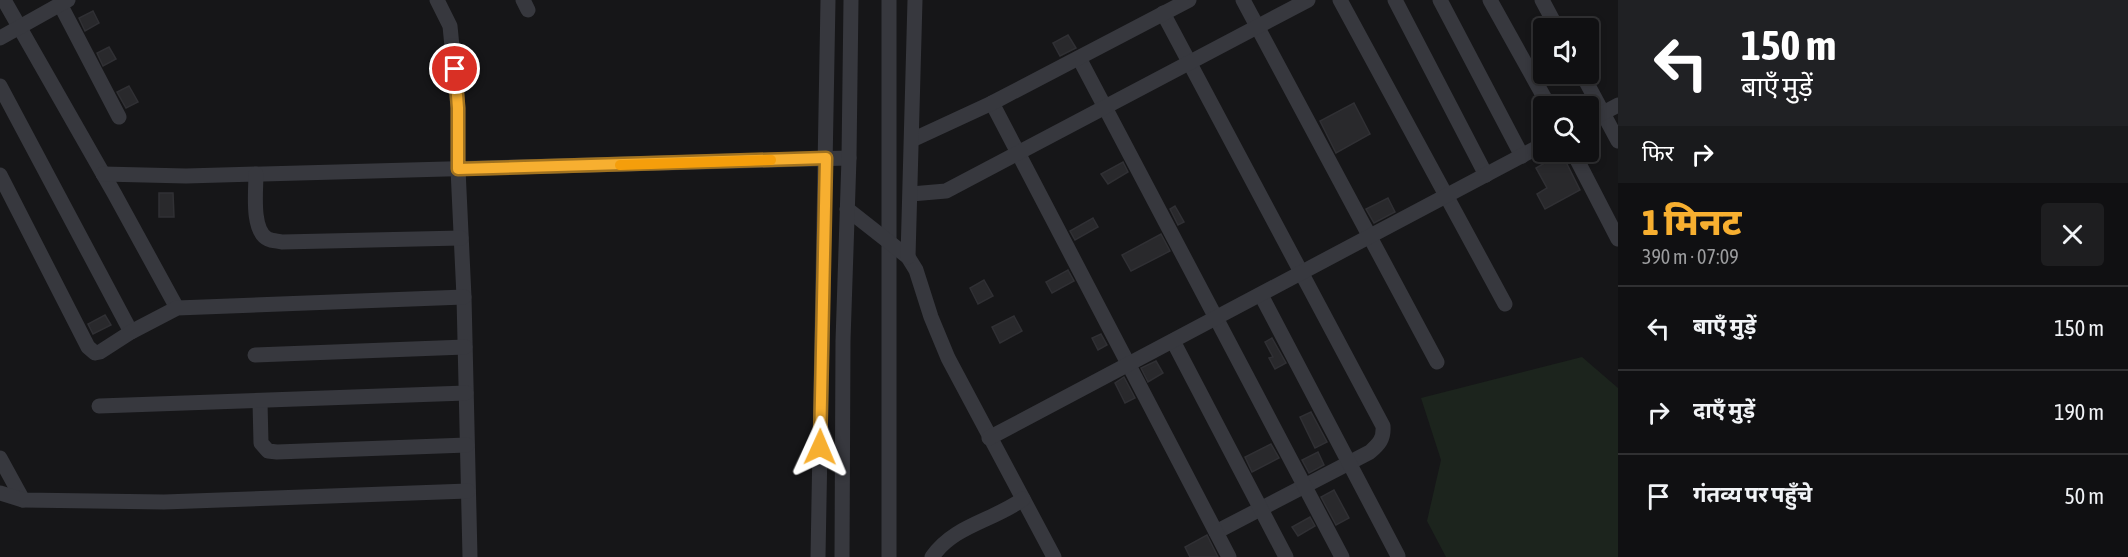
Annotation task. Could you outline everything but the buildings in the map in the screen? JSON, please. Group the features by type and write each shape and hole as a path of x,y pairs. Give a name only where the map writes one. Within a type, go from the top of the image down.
{"street":[{"path":"4,0 177,308"},
{"path":"437,0 450,26 453,40 458,108 470,557"},
{"path":"818,557 828,0"},
{"path":"842,557 843,341 848,209 851,0"},
{"path":"889,0 889,557"},
{"path":"908,257 915,0"},
{"path":"912,140 992,103 1190,0"},
{"path":"1243,0 1437,362"},
{"path":"910,194 946,191 1308,0"},
{"path":"1340,0 1505,304"},
{"path":"1395,0 1486,175"},
{"path":"1440,0 1522,156"},
{"path":"1490,0 1543,96"},
{"path":"1542,0 1552,18"},
{"path":"0,38 64,2 119,117"},
{"path":"1163,13 1383,426 1384,434 1380,443 1370,452 1216,532"},
{"path":"1079,58 1342,557"},
{"path":"1587,84 1618,141"},
{"path":"0,86 131,332"},
{"path":"992,103 1230,557"},
{"path":"1599,115 1618,105"},
{"path":"989,438 1533,150"},
{"path":"103,174 169,176 849,158"},
{"path":"1578,162 1618,239"},
{"path":"256,174 256,221 258,229 268,239 282,242 461,238"},
{"path":"0,176 88,347 95,353 177,308 464,297"},
{"path":"848,209 908,257 918,276 931,317 948,358 1054,557"},
{"path":"1261,295 1398,556"},
{"path":"1173,340 1286,557"},
{"path":"255,355 465,346"},
{"path":"99,406 466,393"},
{"path":"260,402 261,443 268,451 467,445"},
{"path":"0,458 23,500"},
{"path":"0,493 23,500 164,502 468,491"},
{"path":"932,557 938,549 963,530 1023,500"}],"shaded area":[{"path":"1582,357 1618,388 1618,557 1446,557 1427,521 1441,460 1421,398"}],"slow traffic":[{"path":"620,165 771,160"}],"route":[{"path":"455,69 458,108 458,169 826,158 820,447"}]}
